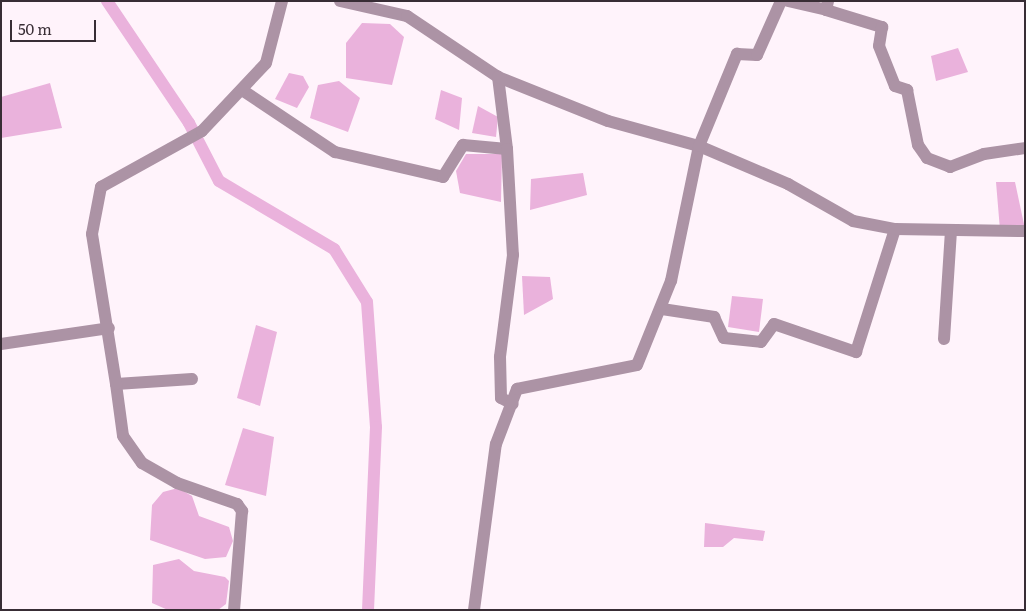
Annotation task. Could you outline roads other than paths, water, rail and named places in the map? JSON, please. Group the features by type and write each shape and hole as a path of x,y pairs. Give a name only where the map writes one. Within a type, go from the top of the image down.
{"street":[{"path":"234,610 242,511 237,504 177,483 142,463 123,436 109,328 92,234 101,187 202,131 266,63 282,1"},
{"path":"340,1 407,16 498,77 608,121 699,146 788,184 853,221 895,229 1025,231"},
{"path":"474,610 496,444 513,404 517,389 637,366 662,309 699,146 737,54 757,55 781,1"},
{"path":"788,1 827,5 882,27 879,46 895,86 907,90 918,145 927,158 950,167 984,154 1025,148"},
{"path":"498,77 507,149 513,255 500,357 501,398 513,404"},
{"path":"242,90 335,152 443,177 464,146 507,149"},
{"path":"662,309 716,318 724,338 761,342 774,324 856,352 895,229"},
{"path":"944,339 951,230"},
{"path":"1,344 109,328"},
{"path":"116,384 192,379"}],"waterway":[{"path":"107,1 189,123 219,181 334,249 367,302 376,427 368,610"}]}
